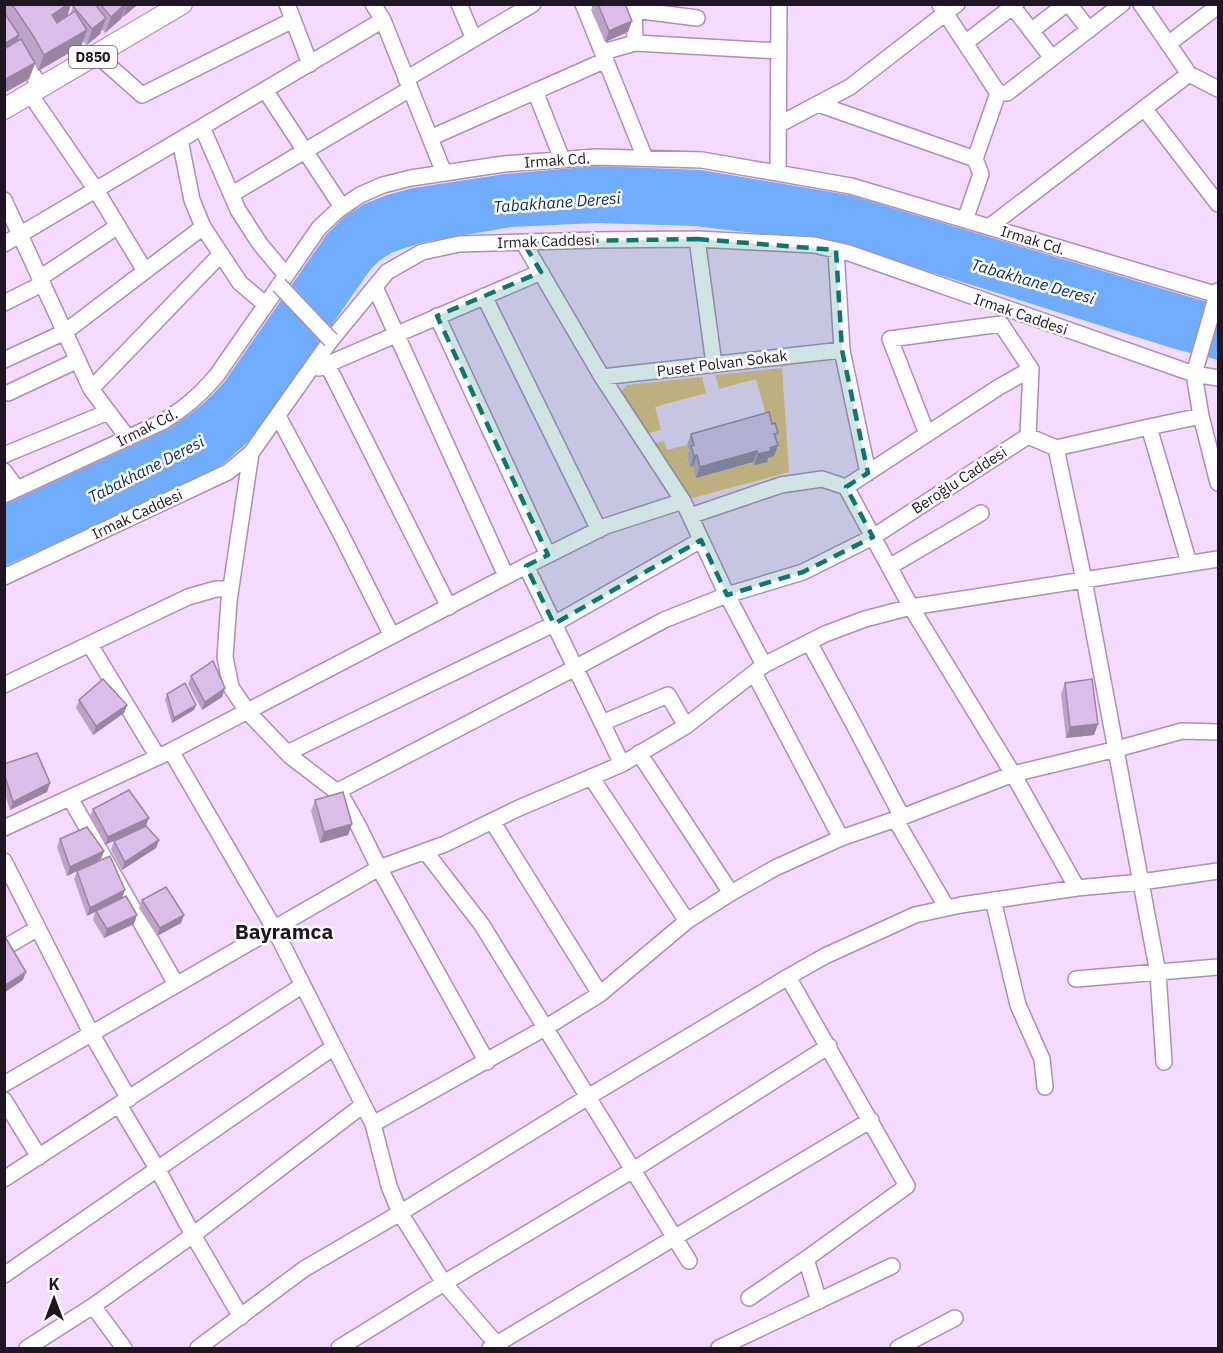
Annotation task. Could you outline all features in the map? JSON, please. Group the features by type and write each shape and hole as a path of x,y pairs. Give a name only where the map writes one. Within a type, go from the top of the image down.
{"main road":[{"name":"D850","path":"4,109 182,4"}],"street":[{"path":"287,4 310,64"},
{"path":"459,4 474,39"},
{"path":"232,194 305,151 474,39 533,4"},
{"path":"583,4 645,158"},
{"path":"778,173 779,4"},
{"path":"1031,31 1067,4 1089,30"},
{"path":"998,93 1007,93 1122,4"},
{"path":"1141,4 1189,74 1218,89"},
{"path":"375,5 444,173"},
{"path":"965,43 1014,6 1052,58"},
{"path":"1168,44 1218,6"},
{"path":"635,43 634,7 697,18"},
{"path":"778,125 850,87 948,8 965,43 998,93"},
{"path":"97,55 142,96 293,20"},
{"path":"4,244 382,20"},
{"path":"4,31 11,55 36,91 145,271"},
{"path":"430,138 635,43 779,51"},
{"path":"989,227 1189,74"},
{"path":"265,90 342,207"},
{"path":"535,91 562,159"},
{"path":"964,220 981,174 975,159 998,93"},
{"path":"818,104 975,159"},
{"path":"1144,108 1218,204"},
{"path":"202,127 238,210 283,280 331,340"},
{"path":"180,140 192,200 203,227 240,283 266,305"},
{"name":"Irmak Cd.","path":"11,492 128,438 183,409 217,375 320,228 342,207 360,195 383,185 411,178 504,164 562,159 596,157 702,160 851,186 1217,295"},
{"path":"4,200 91,389 128,438"},
{"path":"4,303 41,281 118,226"},
{"path":"4,360 65,332 203,227"},
{"path":"697,239 714,364"},
{"name":"Irmak Caddesi","path":"4,577 228,472 251,453 331,340 387,272 422,252 459,244 697,239 814,245 849,253 1195,369"},
{"path":"523,242 602,377 682,501 759,669 842,838"},
{"path":"836,250 842,350 868,473"},
{"path":"91,389 221,254"},
{"path":"308,373 540,272"},
{"path":"375,287 506,576"},
{"path":"1217,295 1195,369 1201,416 1218,483"},
{"path":"484,296 599,530"},
{"path":"437,316 549,555"},
{"path":"927,434 890,339 1001,324 1031,369 1028,436 1056,448 1201,416"},
{"name":"Puset Polvan Sokak","path":"602,377 842,350"},
{"path":"8,393 78,360"},
{"path":"327,364 449,607"},
{"path":"846,487 999,387 1031,369"},
{"path":"1195,369 1218,378"},
{"path":"4,455 108,412"},
{"path":"278,416 392,636"},
{"path":"1149,427 1189,563"},
{"name":"Beroğlu Caddesi","path":"336,792 664,620 727,595 803,572 873,537 1028,436"},
{"path":"1056,448 1117,749 1158,973 1164,1062"},
{"path":"251,453 231,589 225,657 231,687 247,711 287,753 340,795 487,1062"},
{"path":"4,471 11,492"},
{"path":"690,516 781,485 822,479 846,487 911,607 1013,774 1077,888"},
{"path":"4,828 164,754 606,526 682,501"},
{"path":"889,567 981,513"},
{"path":"287,753 554,624 701,540"},
{"path":"4,1084 379,868 445,844 622,764 686,726 759,669 825,634 865,619 911,607 1218,559"},
{"path":"526,566 622,764"},
{"path":"4,685 188,597 216,589 231,589"},
{"path":"809,642 853,723 898,818 947,908"},
{"path":"90,645 164,754 274,928 373,1124 389,1186 400,1213 444,1283 496,1347 871,1120"},
{"path":"602,723 668,695 686,726"},
{"path":"373,1124 487,1062 600,994 687,921 775,868 842,838 1013,774 1182,731 1218,732"},
{"path":"639,753 731,893"},
{"path":"591,777 687,921"},
{"path":"70,798 176,984"},
{"path":"492,821 600,994"},
{"path":"425,851 482,925 689,1261"},
{"path":"4,861 158,1170 193,1236 242,1317"},
{"path":"198,1348 304,1269 400,1213 788,976 825,956 915,915 947,908 1077,888 1218,871"},
{"path":"993,900 1017,1005 1042,1059 1045,1087"},
{"path":"4,948 38,928"},
{"path":"1076,979 1218,967"},
{"path":"749,1298 907,1186 788,976"},
{"path":"4,1179 303,985"},
{"path":"339,1348 633,1170 829,1046"},
{"path":"4,1275 334,1047"},
{"path":"4,1100 39,1157"},
{"path":"27,1348 93,1306 193,1236 363,1106"},
{"path":"806,1259 819,1301"},
{"path":"719,1348 892,1266"},
{"path":"93,1306 124,1348"},
{"path":"898,1348 955,1318"}],"highlighted area":[{"path":"697,239 836,250 842,350 868,473 846,487 873,537 803,572 727,595 701,540 554,624 526,566 548,555 437,316 541,272 523,242"}],"shaded area":[{"path":"782,368 789,472 689,499 652,444 664,441 667,450 687,445 690,456 687,458 697,478 770,445 768,422 756,379 719,389 715,375"},
{"path":"702,377 706,393 655,407 661,430 645,434 623,401 621,392 627,385"}],"water":[{"name":"Tabakhane Deresi","path":"596,166 701,170 849,195 1218,305 1218,360 1175,349 838,243 695,226 597,223 511,227 424,242 391,253 379,261 370,270 269,415 249,441 223,464 193,481 5,566 4,505 166,430 198,408 225,381 327,234 344,217 364,204 413,188 505,174"}],"building":[{"path":"9,4 68,4 52,15 57,23 75,11 87,30 44,55 14,7"},
{"path":"75,4 95,4 106,18 92,29 73,6"},
{"path":"100,4 125,4 111,17"},
{"path":"598,4 625,4 632,21 609,31"},
{"path":"4,14 19,35 4,44"},
{"path":"21,39 35,63 4,80 4,49"},
{"path":"769,412 772,424 775,423 778,433 774,434 778,445 770,448 771,451 758,454 757,451 700,467 697,455 694,456 691,446 694,445 691,434"},
{"path":"213,661 225,688 205,702 191,676"},
{"path":"103,679 127,705 96,726 79,700"},
{"path":"1092,679 1098,724 1070,727 1065,683"},
{"path":"185,683 196,705 174,718 167,694"},
{"path":"37,753 50,783 13,802 4,773 4,764"},
{"path":"129,790 149,818 108,837 93,809"},
{"path":"343,792 352,824 324,832 315,800"},
{"path":"146,826 159,840 125,862 114,841"},
{"path":"87,827 104,851 70,867 60,839"},
{"path":"110,856 125,890 90,908 77,871"},
{"path":"166,887 184,915 160,928 142,900"},
{"path":"126,896 137,915 107,929 96,911"},
{"path":"4,935 26,972 4,986"}],"district":[{"name":"Bayramca","path":"284,931"}]}
